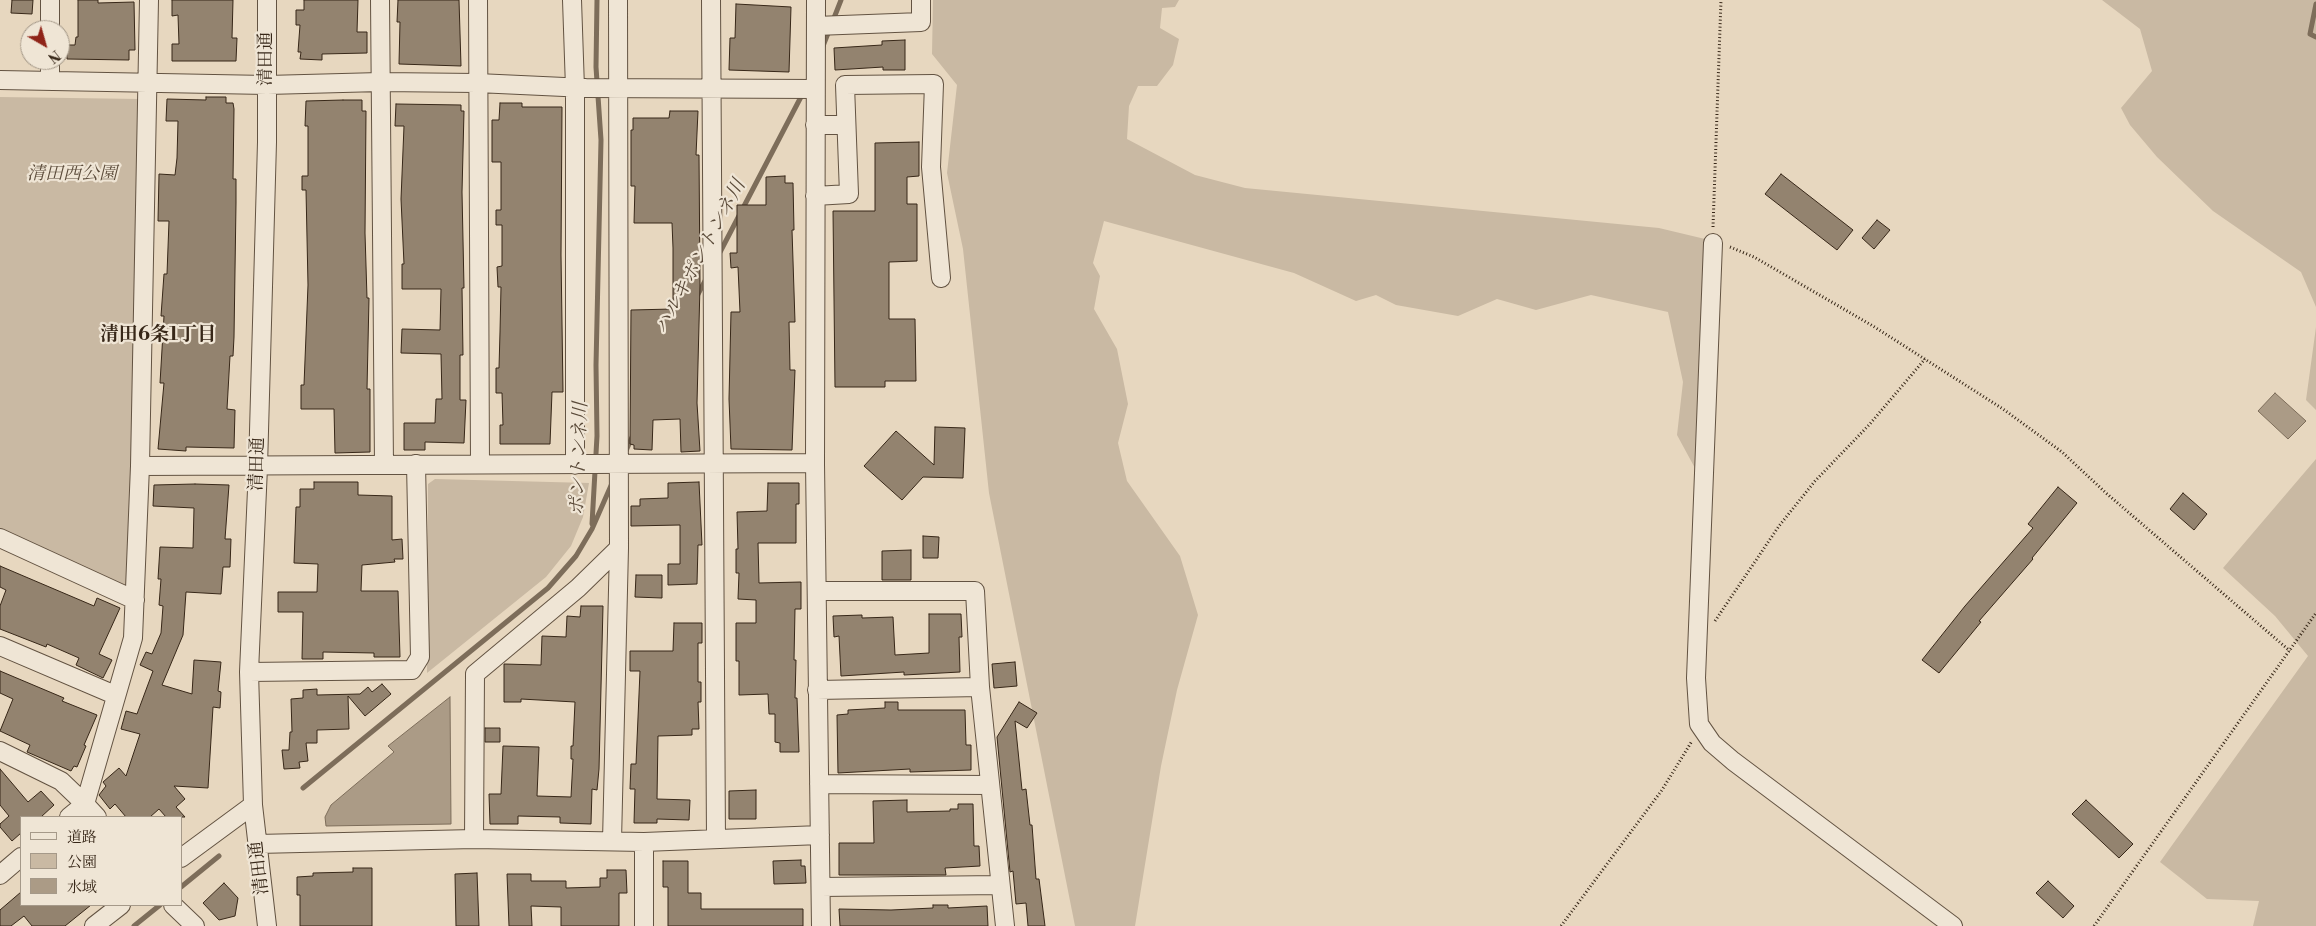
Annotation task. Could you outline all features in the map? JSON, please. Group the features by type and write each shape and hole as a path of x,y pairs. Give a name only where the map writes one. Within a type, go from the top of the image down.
{"street":[{"path":"50,0 50,20"},
{"path":"70,816 85,804 133,638 140,466 149,82 149,0"},
{"name":"清田通","path":"267,0 267,85 258,467 249,672 253,805 267,926"},
{"path":"380,0 384,464"},
{"path":"478,0 480,464"},
{"path":"572,0 581,88 581,465"},
{"path":"612,841 619,548 613,464 614,88 618,0"},
{"path":"711,0 716,839"},
{"path":"816,0 815,463 818,591 817,690 822,887 821,926"},
{"path":"816,26 921,22 921,0"},
{"path":"50,70 50,81"},
{"path":"0,80 267,85 380,82 478,83 581,88 815,88"},
{"path":"815,196 849,194 845,85 934,84 931,167 941,278"},
{"path":"815,125 846,125"},
{"path":"1712,243 1696,678 1699,724 1712,743 1733,761 1953,926"},
{"path":"140,466 258,467 384,464 815,463"},
{"path":"249,672 412,670 420,657 416,464"},
{"path":"0,538 135,600"},
{"path":"474,839 475,674 578,588 619,548"},
{"path":"818,591 975,591 980,686 1004,926"},
{"path":"0,646 115,696"},
{"path":"817,690 980,686"},
{"path":"0,751 61,781 96,816"},
{"path":"819,784 989,785"},
{"path":"182,857 253,805"},
{"path":"257,844 474,839 644,842 820,835"},
{"path":"644,842 644,926"},
{"path":"0,875 20,858"},
{"path":"822,887 1000,885"},
{"path":"94,926 119,906"}],"path":[{"path":"1720,0 1712,243 1754,257 1925,359 2003,409 2062,452 2106,493 2290,651"},
{"path":"1714,624 1779,526 1815,481 1869,425 1925,359"},
{"path":"2094,926 2316,613"},
{"path":"1561,926 1662,790 1691,742 1706,734"}],"green space":[{"path":"933,0 1179,0 1175,7 1162,8 1160,28 1179,39 1173,65 1157,86 1138,86 1129,106 1127,139 1195,175 1245,188 1659,228 1705,239 1696,470 1677,435 1683,382 1668,312 1591,295 1536,310 1497,299 1458,316 1396,305 1376,295 1356,301 1294,273 1104,221 1093,263 1100,276 1094,309 1117,349 1128,404 1118,443 1127,481 1180,556 1198,615 1177,690 1161,766 1135,926 1075,926 989,493 963,249 947,173 957,85 932,54"},
{"path":"2102,0 2316,0 2316,307 2301,272 2213,211 2157,157 2130,125 2121,108 2152,71 2140,29"},
{"name":"清田西公園","path":"0,97 140,99 145,104 127,587 0,529"},
{"path":"2316,327 2316,410 2306,400"},
{"path":"2316,459 2316,926 2253,926 2259,901 2207,899 2160,862 2308,656 2275,616 2223,568"},
{"path":"435,479 589,483 583,517 571,546 546,577 427,673 428,484"}],"water":[{"path":"2275,393 2306,421 2288,439 2258,411"},
{"path":"450,697 451,824 326,826 325,817 331,805 394,752 388,746"}],"building":[{"path":"12,0 33,0 32,14 11,13"},
{"path":"78,0 98,0 98,3 134,2 135,50 129,50 129,60 70,59 70,45 75,45 76,37 78,37"},
{"path":"172,0 233,0 232,38 237,38 236,61 172,61 172,44 179,44 178,15 172,16"},
{"path":"304,0 358,0 357,32 367,32 367,53 322,54 322,60 300,59 301,52 298,52 300,25 296,25 296,10 304,10"},
{"path":"398,0 459,0 461,66 399,64 400,22 397,22"},
{"path":"736,4 791,7 789,72 729,70 730,38 735,38"},
{"path":"905,40 905,70 883,70 883,67 835,70 834,48 882,45 882,41"},
{"path":"206,97 226,97 226,103 233,103 234,109 233,179 236,179 236,203 234,337 233,356 230,356 227,409 235,410 234,448 186,447 186,451 158,449 164,383 160,383 164,316 161,316 164,274 167,274 169,221 158,221 159,174 175,175 178,121 166,121 167,99 206,100"},
{"path":"362,100 362,111 366,111 365,233 367,298 369,298 367,389 370,389 370,452 335,453 334,409 301,409 301,385 304,385 308,285 306,190 302,190 302,176 308,176 308,126 305,126 306,101"},
{"path":"500,103 522,103 522,107 562,107 561,255 563,392 552,392 550,444 500,444 500,425 503,425 502,393 496,393 496,368 499,368 501,287 498,287 497,267 502,266 502,225 496,225 496,210 501,210 501,162 492,162 492,120 499,120"},
{"path":"396,104 461,105 461,111 464,111 462,192 464,288 462,288 463,355 460,355 460,400 466,400 464,443 425,442 425,450 404,450 404,423 435,423 436,399 442,399 441,354 401,353 402,329 440,330 441,289 402,289 402,264 404,264 401,199 404,126 395,126"},
{"path":"670,111 698,111 696,155 699,155 700,285 697,403 700,451 681,452 680,419 653,420 652,450 634,449 634,445 630,444 631,310 673,309 672,223 634,223 635,186 631,186 631,130 633,130 633,118 669,118"},
{"path":"919,142 919,176 907,177 907,204 917,204 917,261 889,262 889,319 915,319 916,381 885,381 885,387 835,387 833,211 875,211 875,143"},
{"path":"1781,174 1853,230 1837,250 1765,194"},
{"path":"785,176 785,183 793,183 794,230 792,230 795,322 789,322 790,370 795,370 792,450 731,449 729,399 731,312 740,312 738,267 731,268 730,253 737,253 737,205 766,205 766,177"},
{"path":"1877,220 1890,230 1874,249 1862,238"},
{"path":"935,427 965,428 963,478 923,477 902,500 864,466 896,431 934,465"},
{"path":"314,482 358,482 358,495 392,496 392,540 402,539 403,559 394,559 395,562 362,565 361,591 398,591 400,657 374,657 374,653 323,652 323,659 302,659 303,612 278,612 278,592 317,592 318,564 294,563 296,507 300,507 300,489 314,489"},
{"path":"699,482 702,545 698,545 697,584 668,585 668,564 680,564 680,525 631,526 631,506 640,506 640,499 668,498 668,483"},
{"path":"768,483 799,483 799,504 796,504 796,543 758,543 759,583 801,582 801,609 795,609 794,660 796,660 795,698 797,698 799,752 780,752 780,743 775,742 775,714 769,714 768,694 739,695 739,661 736,661 736,623 756,623 756,600 738,599 739,573 736,573 736,549 738,549 737,512 767,511"},
{"path":"154,485 229,485 225,539 231,539 230,567 223,567 221,594 186,592 183,635 162,685 192,694 194,660 221,662 218,691 221,692 220,708 213,707 208,788 174,786 185,799 176,807 185,817 165,816 159,809 151,816 125,816 115,804 110,809 99,795 106,786 103,782 119,768 126,776 140,734 121,729 126,711 137,714 153,671 140,665 146,652 152,654 161,633 163,606 159,605 161,579 158,579 160,547 193,548 194,508 153,506"},
{"path":"2058,487 2077,503 2033,559 1979,621 1981,622 1939,673 1922,660 1965,606 2033,528 2028,524"},
{"path":"2183,493 2207,514 2194,530 2170,509"},
{"path":"923,536 939,537 938,558 923,558"},
{"path":"911,550 911,580 882,580 882,551"},
{"path":"0,566 94,606 97,598 120,608 99,654 112,660 103,678 76,665 79,658 47,644 46,647 0,629 0,606 6,590 0,587"},
{"path":"636,575 662,575 662,598 635,597"},
{"path":"581,606 603,606 599,769 597,790 592,789 591,824 560,823 560,817 518,816 518,824 490,824 489,794 501,794 503,746 539,747 537,796 571,797 573,759 571,759 571,746 573,746 575,702 521,699 521,702 504,702 504,664 541,665 542,636 566,637 567,616 580,617"},
{"path":"929,614 961,614 962,637 959,637 960,672 904,675 904,672 841,676 839,636 834,637 833,616 862,615 862,618 893,617 895,655 929,653"},
{"path":"674,623 702,623 702,643 698,643 698,682 701,682 701,702 698,702 699,729 692,729 692,735 658,736 657,799 690,800 689,820 657,819 657,823 634,823 635,789 630,789 631,764 636,764 640,671 630,671 630,651 673,651"},
{"path":"1015,662 1017,686 994,688 992,664"},
{"path":"0,671 64,698 62,701 97,715 77,767 74,766 71,771 27,752 30,745 0,731 13,699 0,693"},
{"path":"382,684 391,694 365,716 348,696 349,729 317,730 317,743 306,743 308,761 299,762 300,768 284,769 282,750 289,750 290,732 292,732 291,699 303,698 303,690 317,689 317,695 360,694 368,687 372,692"},
{"path":"885,702 898,702 898,710 965,710 966,745 971,745 971,770 910,772 910,769 838,773 837,715 848,714 848,710 885,708"},
{"path":"1019,702 1037,713 1027,728 1015,721 1022,790 1026,789 1030,825 1032,825 1036,879 1039,879 1045,926 1028,926 1026,903 1016,904 1013,871 1010,872 997,737"},
{"path":"485,728 500,728 500,742 485,742"},
{"path":"0,769 28,802 41,791 54,805 42,816 20,816 20,834 12,841 0,827 0,824 9,816 0,805"},
{"path":"756,790 756,819 729,819 729,791"},
{"path":"907,800 907,812 950,811 950,809 958,809 958,804 973,804 974,846 979,846 980,866 945,868 946,875 839,875 839,843 874,843 873,801"},
{"path":"2086,800 2133,844 2119,858 2072,814"},
{"path":"801,860 801,866 805,866 806,883 774,884 773,861"},
{"path":"663,861 688,861 688,893 701,893 701,909 803,909 803,926 668,926 668,887 663,887"},
{"path":"353,868 372,868 372,926 300,926 300,895 297,895 297,877 313,876 313,873 353,872"},
{"path":"607,870 626,870 627,893 619,893 619,926 561,926 561,907 531,906 532,926 509,926 507,874 531,874 531,881 566,881 566,888 600,887 600,878 607,878"},
{"path":"477,873 479,926 456,926 455,874"},
{"path":"2048,881 2074,906 2063,918 2036,893"},
{"path":"224,883 238,898 235,916 219,920 203,903"},
{"path":"20,893 20,906 90,906 65,926 32,926 24,916 11,926 0,926 0,910"},
{"path":"933,905 948,905 948,908 987,906 988,926 840,926 839,909 891,910 933,908"}],"waterway":[{"name":"ポントンネ川","path":"592,524 597,436 596,365 601,140 596,67 597,0"},
{"name":"ハルキポントンネ川","path":"823,46 841,0"},
{"path":"2316,4 2310,34 2316,37"},
{"name":"ハルキポントンネ川","path":"718,256 803,93"},
{"name":"ハルキポントンネ川","path":"697,296 706,279"},
{"name":"ハルキポントンネ川","path":"625,453 633,435"},
{"name":"ポントンネ川","path":"303,788 548,588 576,556 592,529 613,481"},
{"name":"ポントンネ川","path":"182,886 219,856"},
{"name":"ポントンネ川","path":"134,926 159,906"}],"district":[{"name":"清田6条1丁目","path":"158,335"}]}
